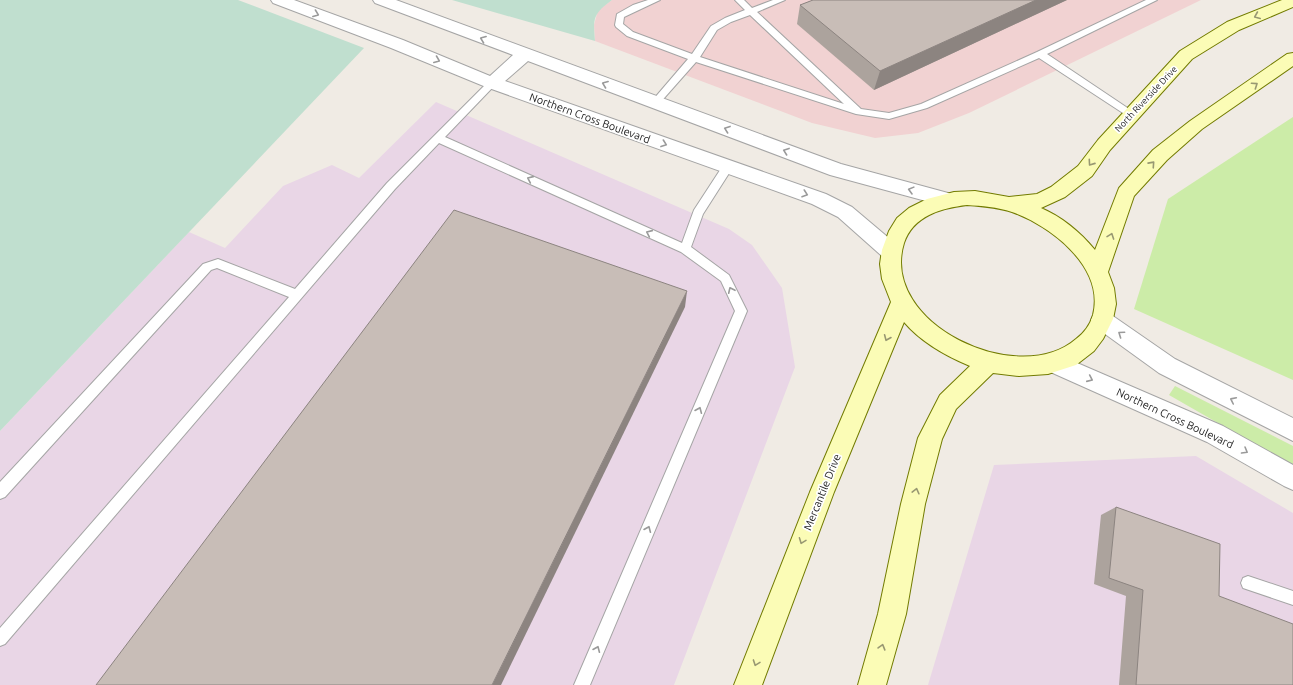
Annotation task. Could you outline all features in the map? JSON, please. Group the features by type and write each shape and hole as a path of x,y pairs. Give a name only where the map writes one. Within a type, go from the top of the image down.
{"main road":[{"name":"North Riverside Drive","path":"1009,204 1040,201 1058,192 1085,171 1104,145 1186,56 1233,26 1293,1"},
{"path":"1097,272 1126,193 1160,155 1196,125 1293,58"},
{"path":"967,198 981,199 1009,204 1033,212 1061,229 1076,242 1088,257 1097,272 1103,288 1104,299 1102,320 1095,334 1085,346 1070,356 1054,363 1033,366 1011,366 989,362 960,352 929,332 914,318 902,302 894,285 890,268 890,251 895,236 904,224 916,213 931,205 948,200 967,198"},
{"name":"Mercantile Drive","path":"748,685 832,466 902,302"},
{"path":"872,685 892,614 913,504 930,438 948,402 989,362"}],"street":[{"name":"Northern Cross Boulevard","path":"279,0 397,44 492,83 819,199 845,212 890,251"},
{"path":"389,1 525,54 837,170 948,200"},
{"path":"492,83 525,54"},
{"path":"1102,320 1167,366 1293,430"},
{"name":"Northern Cross Boulevard","path":"1054,363 1215,434 1293,478"}],"lane":[{"path":"656,0 636,7 620,16 619,25 630,34 694,58 859,112 889,116 924,106 1040,54 1154,0"},
{"path":"739,0 859,112"},
{"path":"655,103 694,58 714,28 728,20 781,0"},
{"path":"1040,54 1132,114"},
{"path":"0,639 391,186 492,83"},
{"path":"438,138 684,249 725,278 740,311 582,685"},
{"path":"684,249 698,213 728,167"},
{"path":"0,492 206,267 218,263 297,295"},
{"path":"1248,583 1293,598"}],"shaded area":[{"path":"612,0 1201,0 969,113 918,133 875,138 812,123 595,41 594,25 598,10"},
{"path":"436,102 729,229 752,245 782,288 795,367 674,685 0,685 0,431 189,232 225,248 283,186 332,165 359,178"},
{"path":"1196,456 1293,513 1293,685 928,685 994,465"}],"green space":[{"path":"0,0 238,0 364,48 0,431"},
{"path":"452,0 612,0 601,9 596,17 594,22 595,41"},
{"path":"1293,117 1293,380 1134,309 1168,199"},
{"path":"1175,386 1293,446 1293,466 1169,395"}],"building":[{"path":"813,0 1036,0 880,71 800,5"},
{"path":"454,210 687,291 492,685 96,685"},
{"path":"1116,507 1220,544 1219,596 1293,624 1293,685 1136,685 1143,590 1109,578"}]}
